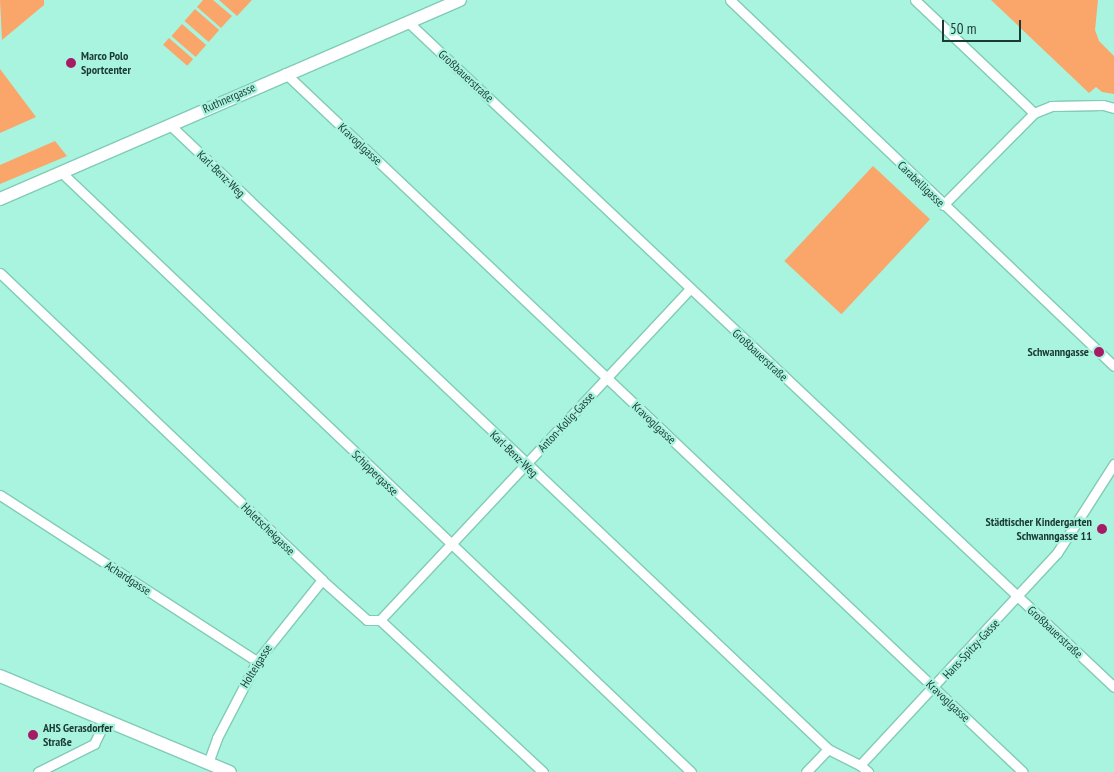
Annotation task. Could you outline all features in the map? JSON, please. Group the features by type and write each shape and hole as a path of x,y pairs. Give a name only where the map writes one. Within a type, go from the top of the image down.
{"street":[{"name":"Ruthnergasse","path":"0,199 407,21 460,0"},
{"name":"Carabelligasse","path":"730,0 1114,366"},
{"path":"915,0 1034,113"},
{"name":"Großbauerstraße","path":"407,21 1114,687"},
{"name":"Kravoglgasse","path":"285,74 1023,772"},
{"path":"943,205 1034,113 1050,106 1103,105 1114,108"},
{"name":"Karl-Benz-Weg","path":"169,124 828,750 860,765 868,772"},
{"name":"Schippergasse","path":"61,172 450,545 691,772"},
{"name":"Holetschekgasse","path":"0,273 322,580 367,620 380,620 543,772"},
{"name":"Anton-Kolig-Gasse","path":"380,620 690,289"},
{"path":"1019,597 1057,553 1114,464"},
{"name":"Achardgasse","path":"0,495 257,661"},
{"name":"Holteigasse","path":"208,763 217,738 257,661 322,580"},
{"name":"Hans-Spitzy-Gasse","path":"860,765 1019,597"},
{"path":"0,676 230,772"},
{"path":"38,772 94,744 106,719"},
{"path":"806,772 828,750"}],"shaded area":[{"path":"0,0 44,0 44,5 2,40"},
{"path":"203,0 213,0 232,16 221,28 197,7"},
{"path":"219,0 252,0 237,16"},
{"path":"991,0 1098,0 1095,30 1099,41 1114,56 1114,94 1102,92 1096,87 1089,93"},
{"path":"195,9 219,30 209,42 185,21"},
{"path":"182,24 206,45 196,57 172,36"},
{"path":"169,38 193,59 187,66 163,45"},
{"path":"0,69 36,117 0,133"},
{"path":"55,141 67,156 0,184 0,165"},
{"path":"873,166 930,219 841,314 784,261"}],"place":[{"name":"Marco Polo Sportcenter","path":"71,63"},
{"name":"Schwanngasse","path":"1099,352"},
{"name":"Städtischer Kindergarten Schwanngasse 11","path":"1102,529"},
{"name":"AHS Gerasdorfer Straße","path":"33,735"}]}
